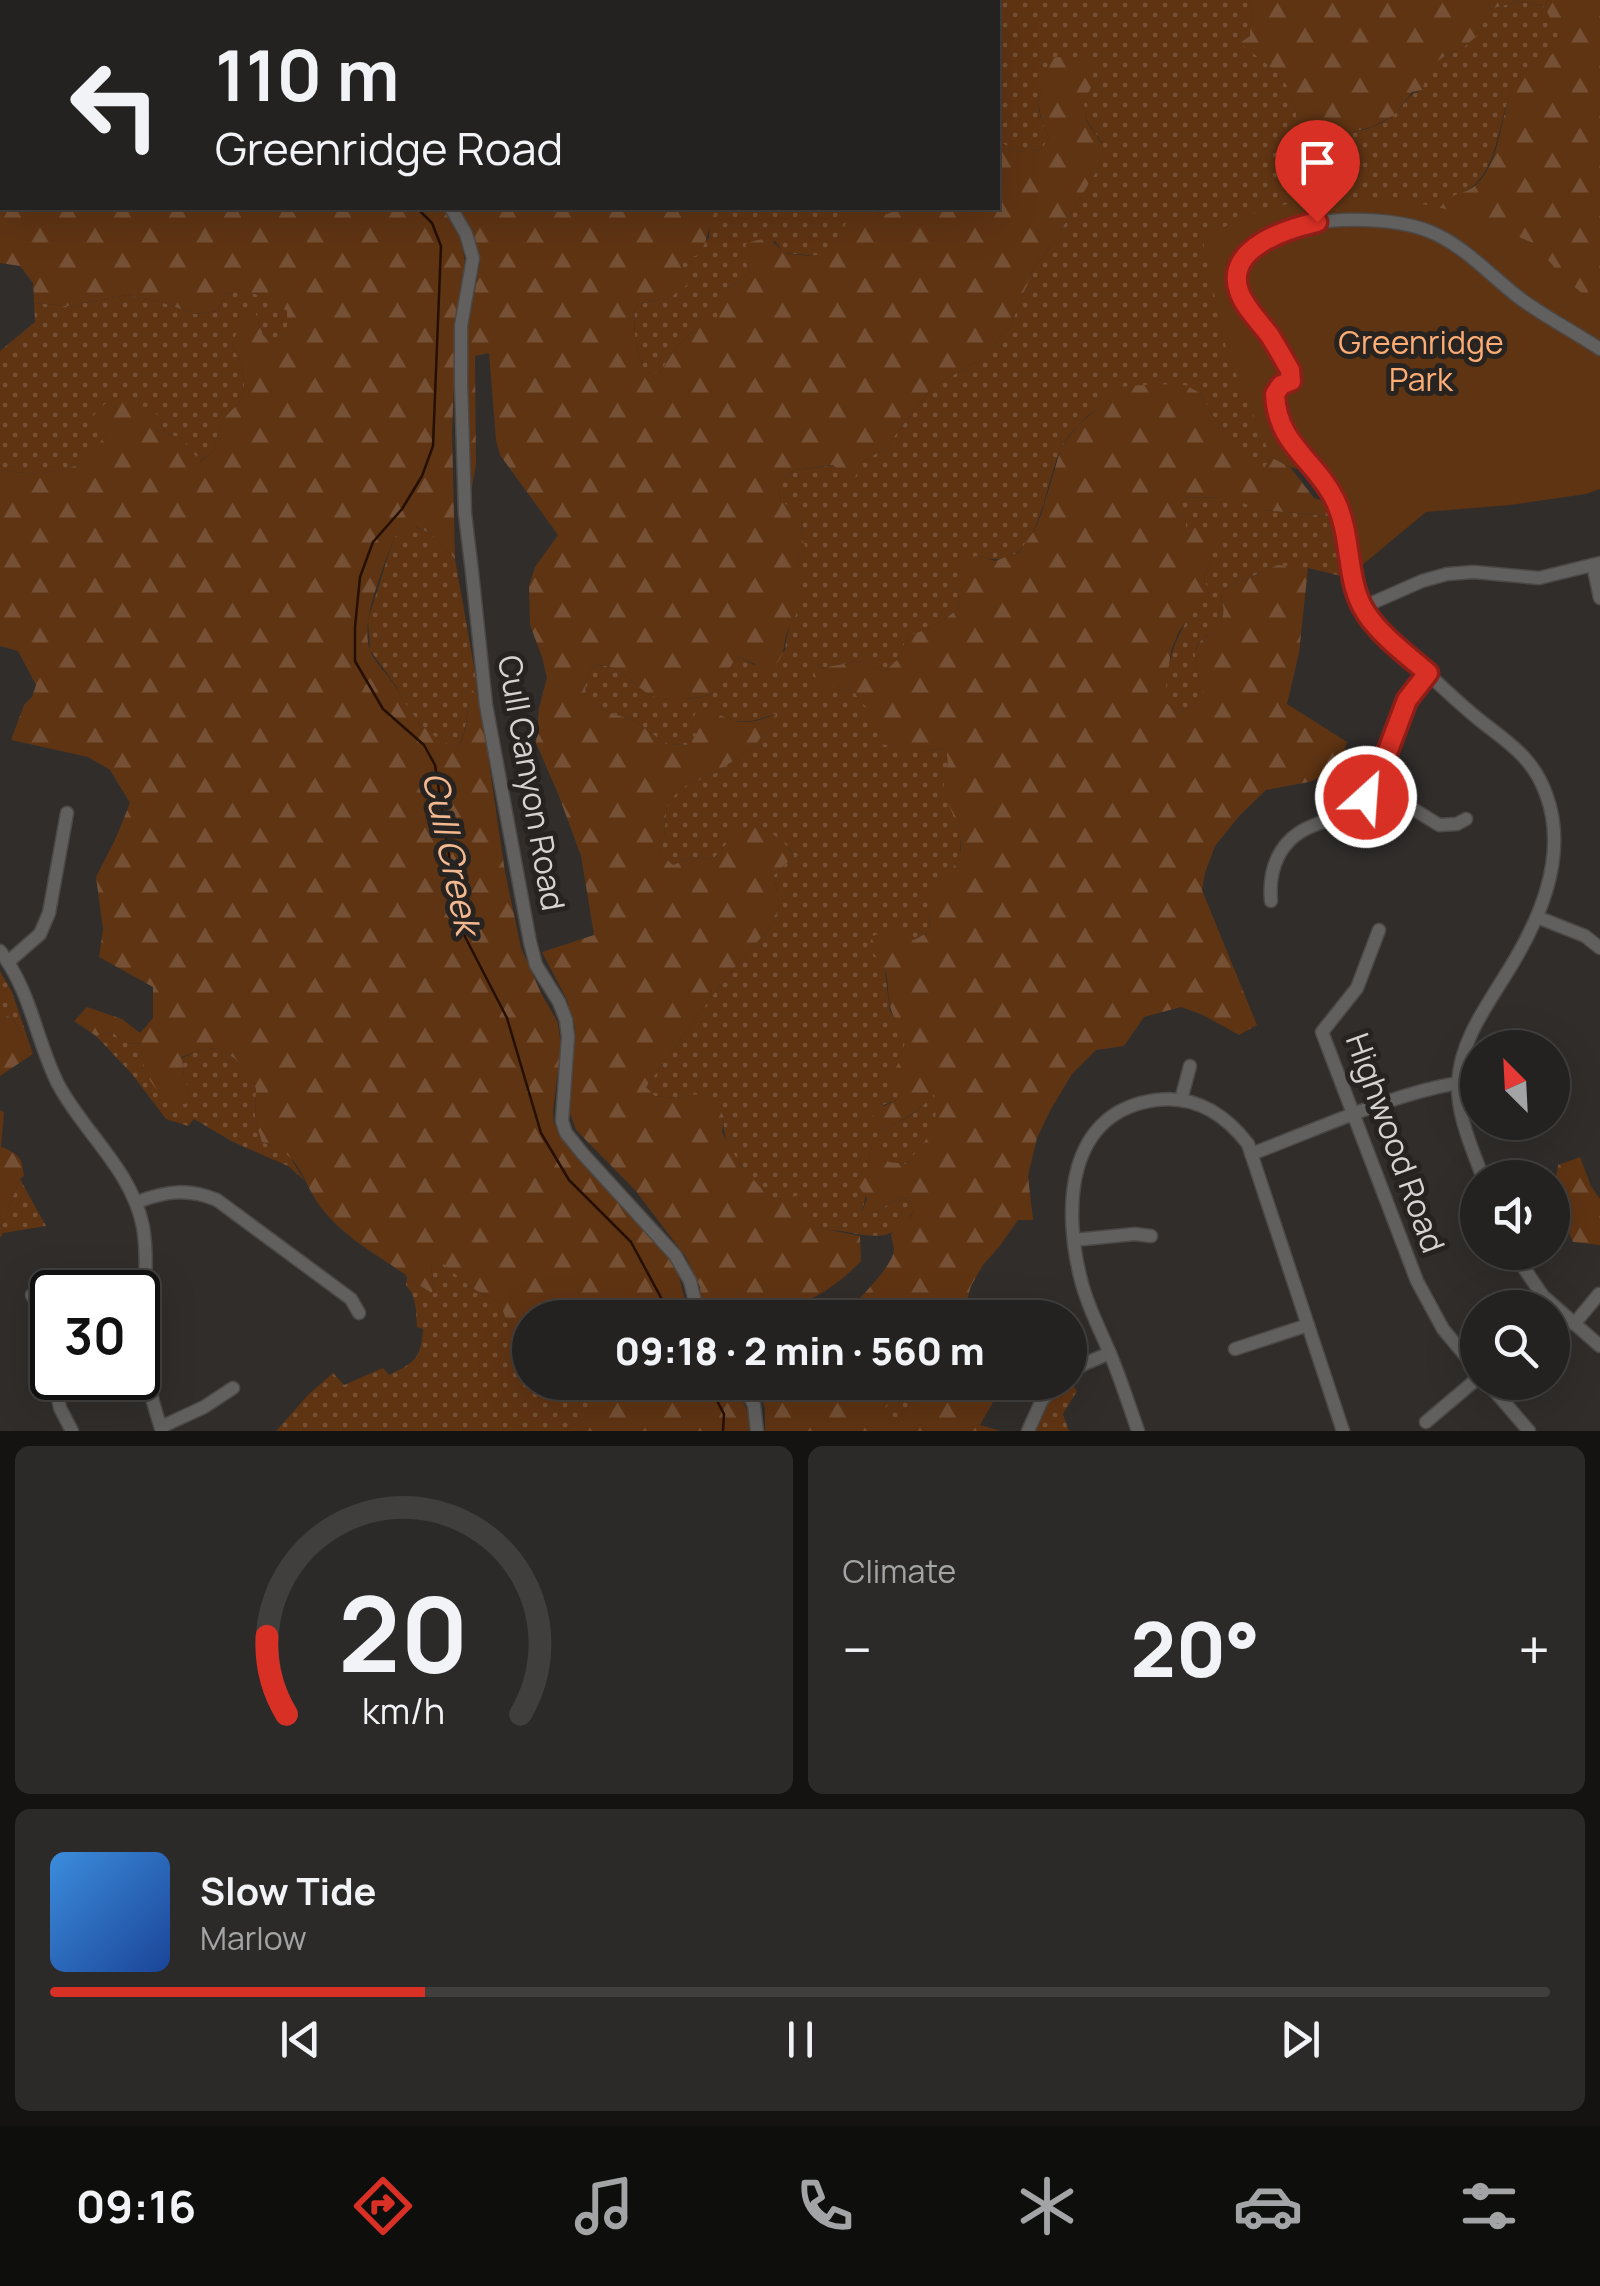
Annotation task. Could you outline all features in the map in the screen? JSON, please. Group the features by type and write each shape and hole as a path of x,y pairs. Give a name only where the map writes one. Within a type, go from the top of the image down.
{"street":[{"name":"Cull Canyon Road","path":"452,210 474,258 462,326 461,382 466,514 486,705 530,942 536,965 566,1020 562,1121 566,1133 583,1154 674,1255 690,1281 695,1300"},
{"path":"1477,1160 1462,1118 1460,1067 1469,1037 1538,917 1554,846 1552,814 1538,776 1518,749 1482,722 1375,625 1362,608 1336,503 1279,422 1275,394 1281,385 1291,381 1290,370 1238,288 1237,271 1250,251 1269,237 1294,227 1357,220 1418,227 1460,249 1518,297 1600,349"},
{"path":"1362,608 1422,581 1448,574 1474,572 1539,578 1597,564 1600,598"},
{"path":"1271,901 1269,882 1278,854 1303,830 1354,808 1375,785 1407,700 1428,673"},
{"path":"1375,785 1439,825 1466,819"},
{"path":"67,814 48,913 40,934 4,957 24,991 60,1086 122,1174 136,1202 145,1243 146,1378 161,1429 232,1388"},
{"path":"1538,917 1585,936 1600,948"},
{"name":"Highwood Road","path":"1379,930 1356,988 1322,1032 1417,1281 1460,1351"},
{"path":"1181,1100 1190,1066"},
{"path":"1251,1154 1432,1087 1458,1083"},
{"path":"1138,1431 1085,1295 1076,1261 1074,1178 1083,1149 1109,1119 1133,1105 1158,1099 1205,1107 1230,1122 1248,1144 1343,1431"},
{"path":"136,1202 176,1191 196,1192 217,1200 352,1299 359,1314"},
{"path":"1074,1240 1151,1236"},
{"path":"1525,1270 1542,1296 1600,1346"},
{"path":"1574,1324 1599,1294"},
{"path":"1235,1349 1308,1325"},
{"path":"1087,1363 1110,1353"},
{"path":"1426,1422 1460,1391"},
{"path":"58,1400 72,1431"},
{"path":"751,1400 757,1431"},
{"path":"1028,1431 1042,1400"},
{"path":"1502,1400 1529,1431"}],"green space":[{"path":"1000,0 1249,0 1250,36 1241,43 1275,71 1289,89 1298,133 1335,134 1382,123 1422,90 1428,68 1463,48 1486,10 1520,1 1544,6 1561,37 1554,53 1528,68 1516,82 1488,166 1479,180 1448,199 1264,437 1271,457 1259,477 1200,393 1107,405 1078,425 1062,447 1028,540 1016,553 1001,559 980,556 957,588 960,606 936,624 908,636 897,660 885,671 860,661 821,668 809,657 836,687 854,690 860,701 922,752 945,748 950,762 944,786 961,835 960,855 929,913 930,931 884,964 890,1011 903,1030 905,1042 899,1065 899,1099 883,1105 882,1129 911,1115 934,1093 936,1115 926,1141 906,1164 889,1162 872,1146 862,1211 875,1213 891,1202 907,1198 915,1209 900,1227 885,1235 815,1227 797,1197 774,1199 748,1174 732,1152 724,1118 689,1095 654,1096 646,1087 723,981 774,923 779,905 774,875 794,856 775,838 734,831 713,859 691,858 673,865 659,853 667,804 681,788 715,773 754,747 772,729 775,714 743,722 699,706 692,722 697,735 688,745 666,744 635,721 602,710 586,695 585,687 591,669 602,665 617,670 656,697 699,697 716,690 739,657 754,665 785,651 799,595 796,559 805,547 802,518 781,500 777,484 795,470 863,462 886,447 932,387 978,361 1010,327 1034,267 1102,162 1102,143 1086,119 1084,104 1092,85 1046,77 1039,108 1049,138 1042,149 1018,151 1000,142"},
{"path":"1249,0 1600,0 1600,359 1438,210 1449,198 1474,187 1485,173 1516,81 1528,68 1554,53 1560,37 1544,6 1520,1 1486,10 1480,33 1429,68 1422,90 1412,92 1394,115 1372,127 1313,142 1298,133 1294,101 1283,80 1240,43 1250,36"},
{"path":"1053,58 1085,59 1094,67 1084,104 1086,120 1102,144 1102,162 1034,267 1010,327 978,361 932,387 886,447 863,462 853,481 833,465 795,470 777,484 781,500 802,517 805,547 796,559 801,587 798,607 777,663 768,670 739,657 716,690 691,698 656,697 609,666 591,669 586,680 586,695 602,710 635,721 666,744 687,745 696,735 692,722 699,705 744,722 776,714 772,729 754,747 715,773 681,788 667,804 659,853 673,865 691,858 713,859 734,831 749,827 776,836 794,856 774,875 779,905 774,923 723,981 646,1087 655,1096 702,1094 718,1105 724,1118 722,1132 740,1165 762,1189 775,1199 797,1196 815,1227 860,1236 861,1261 809,1300 701,1300 700,1287 686,1257 635,1190 576,1130 570,1113 575,1027 567,1000 542,952 594,935 581,856 536,743 547,678 530,625 529,586 535,567 558,535 500,455 489,353 475,356 476,464 471,493 467,333 480,263 459,210 715,210 699,255 680,260 687,285 671,297 635,305 636,339 642,364 645,372 659,374 677,346 703,322 718,322 716,303 750,272 744,257 746,244 767,240 784,253 820,254 840,237 850,212 1000,210 1000,142 1026,151 1042,149 1049,138 1040,115 1041,90"},
{"name":"Greenridge Park","path":"1321,197 1399,199 1459,212 1533,243 1562,276 1600,309 1600,489 1510,505 1426,512 1354,572 1322,476 1271,457 1227,352 1202,237 1264,209"},
{"path":"0,210 444,210 461,240 465,262 457,308 452,432 455,559 432,534 416,527 394,537 370,609 370,650 421,724 456,749 463,736 472,690 479,695 505,872 521,948 558,1023 561,1047 554,1123 566,1145 677,1268 685,1300 512,1300 512,1332 500,1303 472,1288 442,1263 431,1267 432,1293 332,1221 287,1154 262,1142 255,1120 253,1077 234,1058 219,1049 206,1048 182,1057 190,1095 186,1104 178,1103 158,1091 148,1078 143,1044 126,1043 112,1032 96,1036 74,1021 87,1007 122,1019 140,1033 153,1018 153,987 99,957 103,929 96,877 130,803 110,770 88,757 11,740 36,685 18,651 0,646 0,473 51,472 85,460 106,432 91,418 109,400 152,408 165,433 181,438 200,461 214,452 222,423 243,394 243,373 232,345 243,315 254,309 263,335 272,344 287,334 287,311 244,292 226,294 218,311 195,314 127,295 67,306 34,303 33,283 20,266 0,263"},
{"path":"715,210 862,210 832,249 819,256 784,253 775,241 744,257 750,272 722,294 718,322 703,322 677,346 659,374 645,372 636,339 635,305 671,297 684,274 679,259 709,238"},
{"path":"862,210 896,210 887,214"},
{"path":"243,290 265,297 287,311 287,334 272,345 263,335 254,309 232,345 243,373 243,394 223,422 214,452 199,461 181,438 165,433 159,418 106,432 94,453 64,470 0,473 0,351 35,322 34,303 67,306 127,295 195,314 218,311 226,294"},
{"path":"1185,385 1200,393 1259,476 1271,457 1290,467 1314,498 1334,504 1328,516 1261,510 1231,498 1176,497 1169,504 1185,518 1186,527 1214,529 1224,541 1211,549 1204,578 1209,593 1179,631 1171,651 1164,701 1179,713 1193,706 1203,692 1195,655 1199,643 1219,625 1221,594 1226,588 1278,565 1308,568 1299,653 1287,704 1347,742 1338,770 1309,782 1266,790 1215,846 1205,873 1202,890 1257,1025 1239,1035 1181,1007 1144,1017 1124,1046 1096,1050 1072,1074 1037,1138 1028,1176 1033,1220 1018,1220 983,1265 967,1300 857,1300 887,1266 894,1250 891,1234 915,1209 907,1198 891,1202 875,1213 862,1212 867,1198 854,1180 867,1172 872,1145 889,1162 906,1164 925,1141 936,1115 934,1094 910,1115 882,1129 871,1112 899,1099 897,1088 888,1077 901,1060 904,1041 891,1008 884,968 868,947 873,936 893,928 914,940 930,931 932,888 955,865 961,843 944,788 948,761 945,748 922,752 881,744 878,734 867,727 872,712 853,690 836,687 829,695 822,692 807,655 821,668 860,661 885,671 897,660 908,636 936,624 960,606 957,589 962,558 980,556 995,561 1019,552 1041,515 1061,448 1077,426 1102,405 1107,388"},
{"path":"1176,497 1232,498 1261,510 1327,516 1334,504 1344,553 1341,576 1308,568 1262,572 1226,588 1221,595 1219,625 1196,650 1204,691 1193,706 1179,713 1163,700 1168,668 1181,630 1209,593 1204,578 1211,559 1186,527 1185,518 1169,504"},
{"path":"415,527 432,534 455,559 479,695 473,690 456,749 433,737 408,710 370,650 368,620 394,537"},
{"path":"0,971 12,992 33,1054 13,1019 7,1016 0,1027"},
{"path":"7,1016 13,1019 33,1054 0,1076 0,1027"},
{"path":"112,1032 126,1043 144,1044 190,1095 182,1058 205,1048 219,1049 234,1058 253,1076 255,1120 262,1142 287,1152 305,1181 288,1166 233,1142 194,1119 188,1126 166,1119 132,1074 96,1036"},
{"path":"0,1110 4,1112 1,1147 19,1158 24,1176 0,1228"},
{"path":"1580,1157 1600,1199 1600,1245 1573,1242 1570,1236 1570,1161"},
{"path":"20,1179 46,1226 3,1233 0,1238 0,1228"},
{"path":"442,1262 472,1288 500,1303 512,1332 512,1400 589,1400 589,1417 565,1431 276,1431 333,1373 344,1385 383,1368 389,1375 411,1363 418,1353 423,1329 417,1327 407,1278 432,1293 431,1267"},
{"path":"589,1400 742,1400 750,1416 751,1431 565,1431 589,1417"},
{"path":"763,1400 890,1400 881,1413 884,1423 898,1423 916,1400 994,1400 980,1425 1001,1431 765,1431"},
{"path":"890,1400 916,1400 898,1423 883,1423 880,1413"},
{"path":"1052,1400 1072,1400 1063,1414 1069,1431 1034,1431"}],"waterway":[{"name":"Cull Creek","path":"419,210 432,223 441,246 433,446 422,476 402,509 373,542 360,577 355,661 383,709 424,745 435,765 460,927 507,1018 541,1133 569,1180 631,1242 662,1300"},
{"name":"Cull Creek","path":"717,1400 724,1414 723,1431"}],"route":[{"path":"1317,222 1269,237 1250,251 1237,271 1238,288 1290,370 1291,381 1281,385 1275,394 1279,422 1296,451 1330,491 1344,520 1359,600 1375,625 1428,673 1407,700 1375,785 1366,797"}]}
